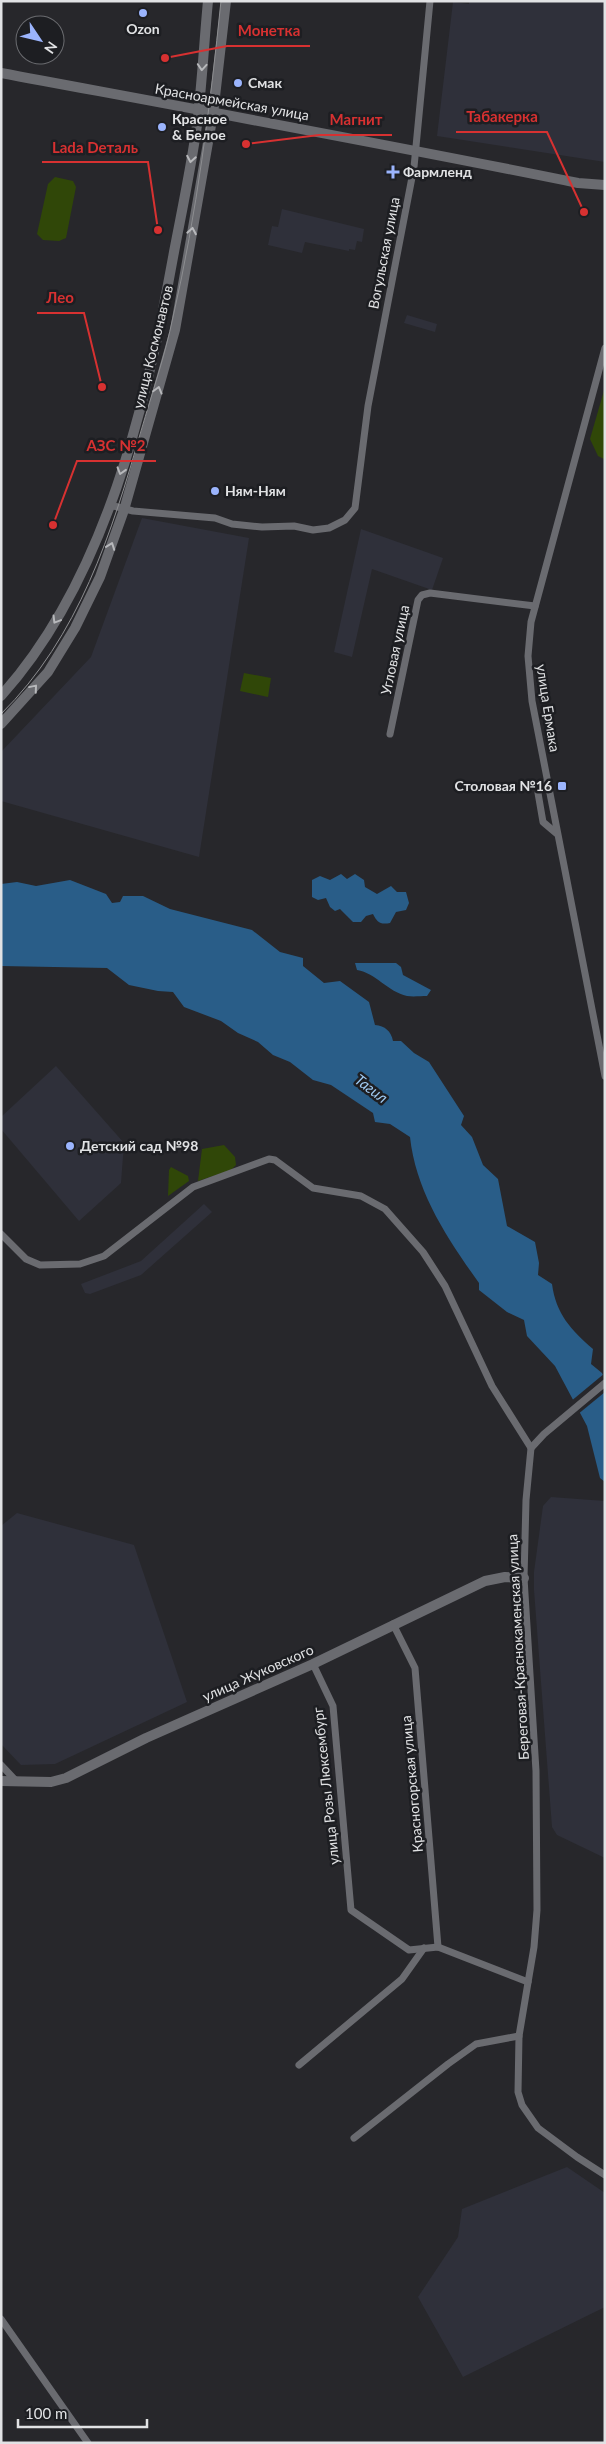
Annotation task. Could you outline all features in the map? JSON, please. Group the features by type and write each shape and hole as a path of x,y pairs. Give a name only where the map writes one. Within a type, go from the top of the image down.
{"main road":[{"name":"улица Космонавтов","path":"1,696 32,660 84,570 110,505 142,401 161,326 198,111 208,1"},
{"name":"улица Космонавтов","path":"1,724 48,672 75,628 100,577 124,510 175,330 213,114 226,1"},
{"name":"Красноармейская улица","path":"1,73 213,114 295,126 578,183 605,185"},
{"name":"улица Жуковского","path":"1,1781 51,1782 66,1778 146,1738 313,1664 485,1581 505,1576 524,1578"}],"street":[{"name":"Вогульская улица","path":"124,510 215,518 232,524 294,526 313,530 329,528 345,520 355,508 368,406 416,150 430,1"},
{"name":"улица Ермака","path":"605,348 535,606 530,640 529,675 556,833 605,1076"},
{"path":"110,505 124,510"},
{"name":"Угловая улица","path":"390,734 418,600 422,595 430,593 535,606"},
{"path":"547,780 538,793 543,822 556,833"},
{"path":"1,1234 26,1259 40,1265 80,1264 104,1256 193,1187 269,1159 275,1160 313,1188 362,1196 385,1209 423,1252 445,1286 492,1386 532,1448 554,1425 605,1383"},
{"name":"Береговая-Краснокаменская улица","path":"532,1448 526,1500 524,1578 536,1771 538,1839 537,1910 519,2036 518,2092 530,2118 550,2138 605,2175"},
{"name":"Красногорская улица","path":"393,1624 415,1668 438,1947"},
{"name":"улица Розы Люксембург","path":"313,1664 333,1706 351,1910 409,1950 424,1948"},
{"path":"1,1765 17,1782"},
{"path":"299,2065 402,1979 424,1948 438,1947 528,1982"},
{"path":"354,2138 476,2044 489,2040 519,2036"},
{"path":"1,2318 88,2443"}],"shaded area":[{"path":"469,1 605,1 605,162 437,136 453,2 469,4"},
{"path":"282,209 364,229 362,242 357,241 355,250 349,249 349,251 305,242 302,253 268,245 272,226 278,227"},
{"path":"407,315 437,324 435,332 404,323"},
{"path":"142,518 249,538 199,857 1,801 1,752 91,657"},
{"path":"361,529 443,558 432,590 372,569 352,657 334,652"},
{"name":"Детский сад №98","path":"56,1066 124,1143 121,1183 79,1221 1,1129 1,1117"},
{"path":"204,1204 212,1212 141,1275 90,1294 85,1293 81,1284 141,1261"},
{"path":"551,1497 605,1501 605,1858 557,1835 552,1827 534,1590 534,1572 543,1506"},
{"path":"17,1513 134,1545 187,1702 55,1764 21,1765 1,1744 1,1526"},
{"path":"567,2167 605,2193 605,2307 463,2377 418,2297 458,2237 462,2209"}],"green space":[{"path":"55,177 73,181 76,187 66,238 59,241 43,240 37,234 48,184"},
{"path":"605,387 604,459 598,456 590,439"},
{"path":"244,673 271,678 268,697 240,691"},
{"path":"224,1145 235,1157 236,1165 231,1170 198,1181 202,1149"},
{"path":"171,1167 188,1176 189,1181 168,1196 169,1170"}],"water":[{"path":"341,874 347,879 355,874 364,880 365,887 377,894 391,886 397,892 406,892 409,903 406,910 396,912 390,923 384,924 379,922 373,914 366,916 361,922 353,922 340,909 335,911 330,907 326,898 318,900 312,897 312,880 320,876 330,880"},
{"name":"Тагил","path":"70,880 106,894 112,903 120,902 123,896 143,896 170,909 252,930 280,952 303,958 303,966 324,983 340,981 369,1002 375,1025 385,1028 391,1034 393,1041 401,1041 414,1053 429,1062 464,1116 461,1125 472,1137 483,1165 498,1179 507,1226 535,1242 539,1263 538,1275 552,1284 557,1304 566,1321 593,1349 591,1364 602,1373 605,1380 605,1482 600,1478 587,1426 555,1366 527,1336 524,1320 507,1312 479,1290 479,1283 445,1232 426,1196 419,1177 410,1137 390,1124 375,1122 373,1113 331,1085 313,1080 290,1062 273,1055 258,1042 238,1033 221,1021 184,1007 173,992 129,985 107,968 1,966 1,884 17,882 36,886"},
{"path":"355,963 396,963 401,967 403,975 431,990 427,996 400,994 370,975 357,970"}],"pier":[{"path":"605,1373 605,1392 577,1415 570,1402"}],"tram line":[{"path":"1,714 28,684 52,652 72,617 105,545 130,469 166,346 182,278 202,160 221,1"}],"place":[{"name":"Ozon","path":"143,13"},
{"name":"Монетка","path":"165,58"},
{"name":"Смак","path":"238,83"},
{"name":"Красное & Белое","path":"162,127"},
{"name":"Магнит","path":"246,144"},
{"name":"Фармленд","path":"393,172"},
{"name":"Табакерка","path":"584,212"},
{"name":"Lada Dеталь","path":"158,230"},
{"name":"Лео","path":"102,387"},
{"name":"Ням-Ням","path":"215,491"},
{"name":"АЗС №2","path":"53,525"},
{"name":"Столовая №16","path":"562,786"},
{"name":"Детский сад №98","path":"70,1146"}]}
